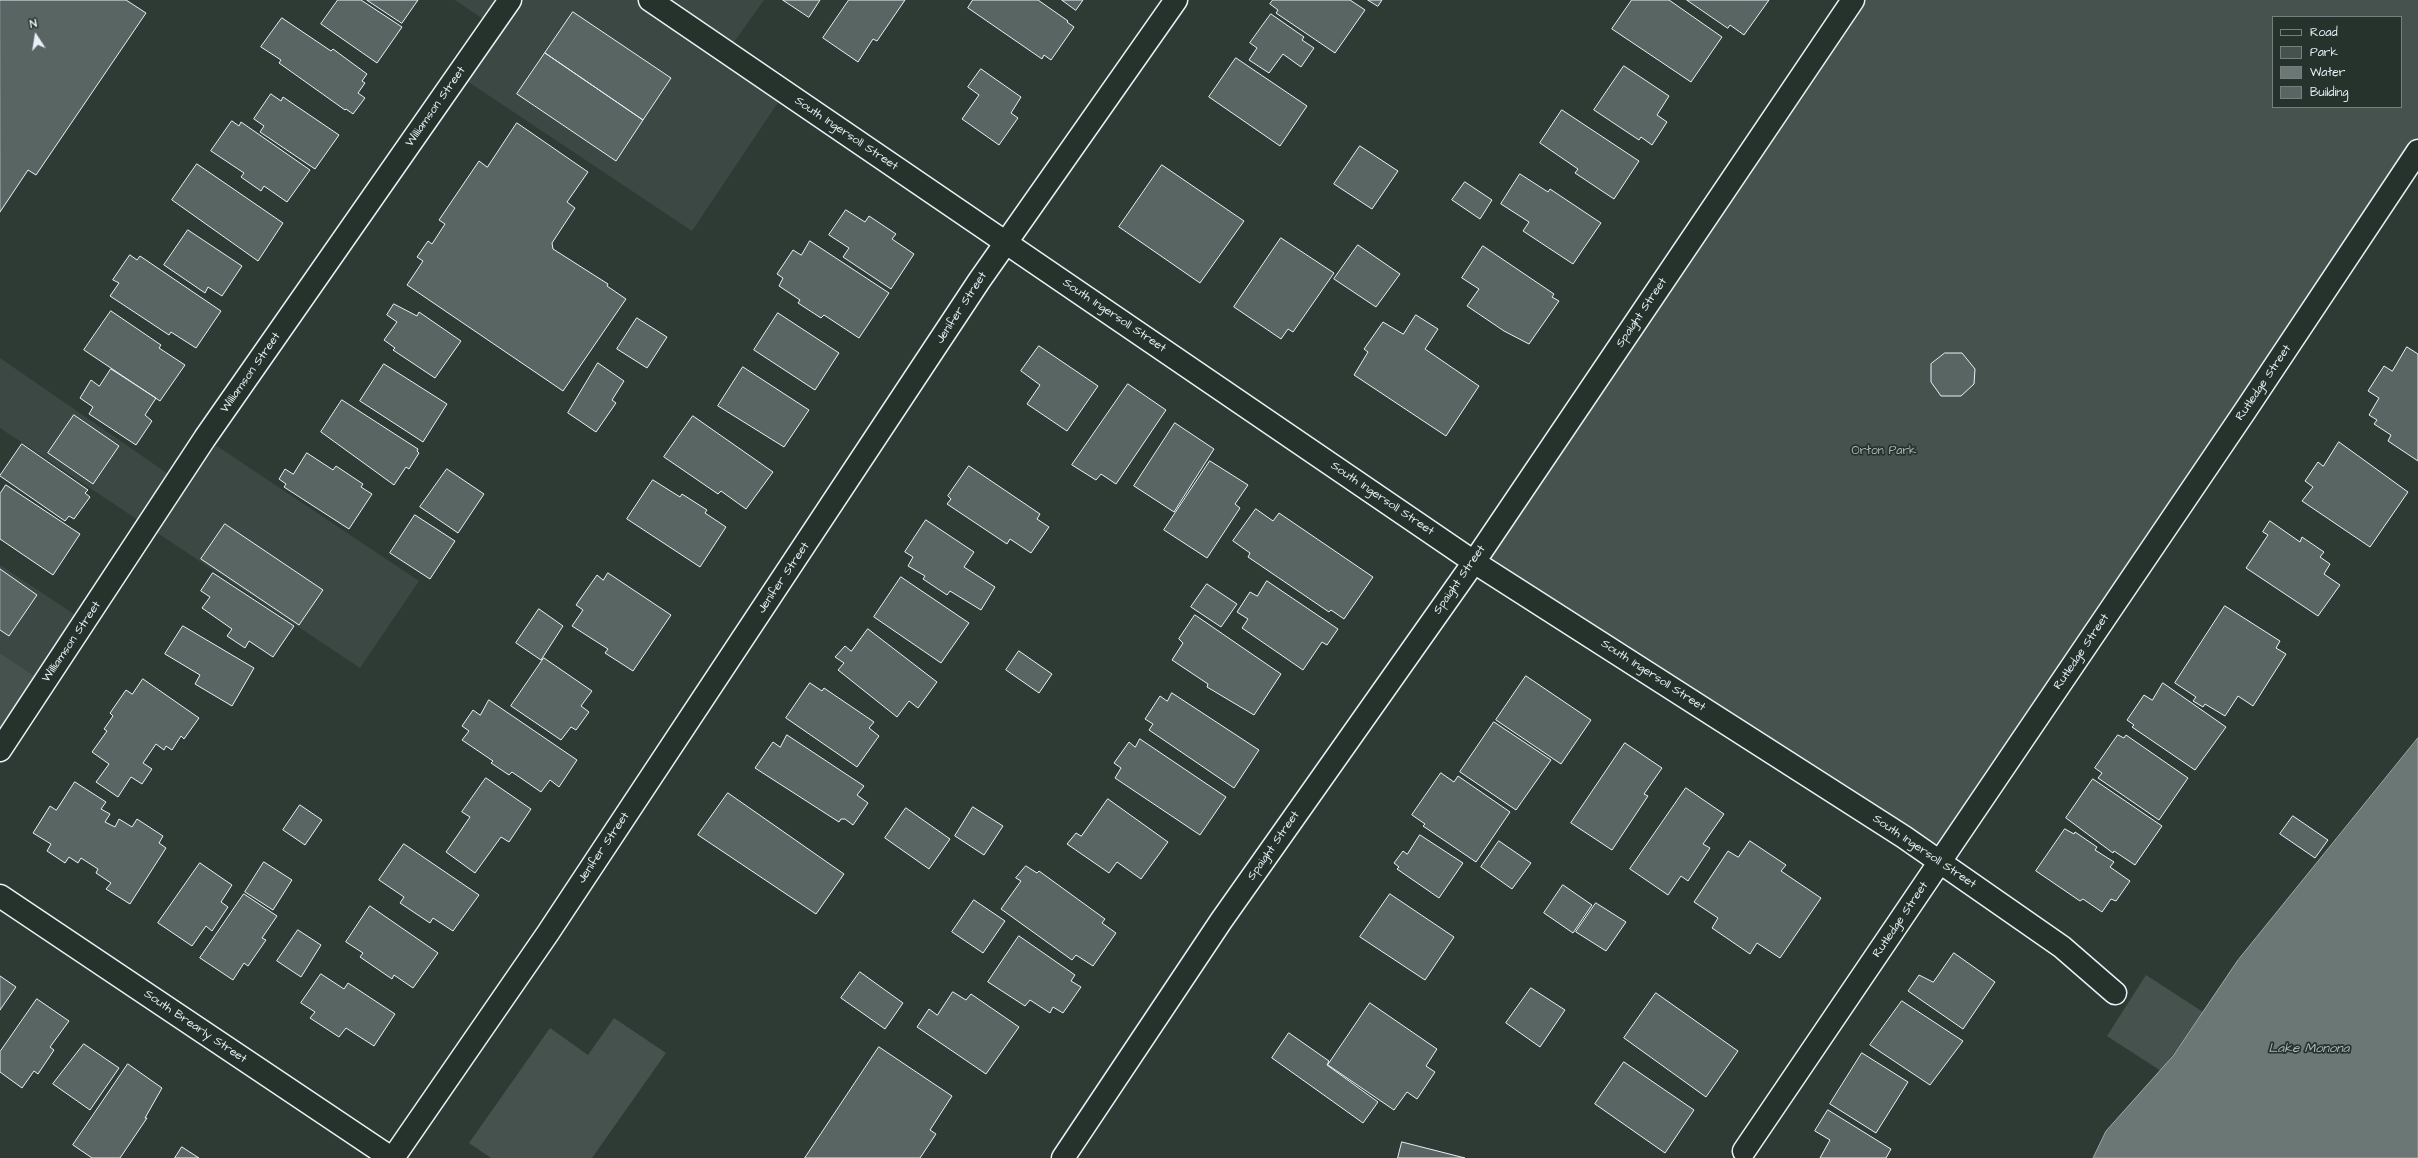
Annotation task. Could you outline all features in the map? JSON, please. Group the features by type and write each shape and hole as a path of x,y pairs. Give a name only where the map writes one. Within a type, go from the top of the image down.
{"street":[{"name":"Williamson Street","path":"0,750 194,455 510,0"},
{"name":"South Ingersoll Street","path":"650,0 1474,562 1940,862 2062,947 2115,993"},
{"name":"Jenifer Street","path":"392,1158 548,933 980,280 1176,0"},
{"name":"Spaight Street","path":"1062,1158 1221,921 1474,562 1854,0"},
{"name":"Rutledge Street","path":"1744,1151 2418,151"},
{"name":"South Brearly Street","path":"0,896 392,1158"}],"shaded area":[{"path":"455,0 764,0 727,52 785,92 692,231 458,75 492,25"},
{"path":"0,358 177,480 205,438 419,581 360,668 0,428"},
{"path":"0,565 86,622 45,683 0,653"}],"green space":[{"name":"Orton Park","path":"1853,0 2418,0 2418,151 1941,862 1474,562"},
{"path":"0,653 45,683 0,750"},
{"path":"2146,975 2203,1012 2161,1071 2107,1036"},
{"path":"614,1018 666,1053 592,1158 491,1158 469,1143 550,1028 588,1055"}],"water":[{"name":"Lake Monona","path":"2418,738 2418,1158 2093,1158 2106,1131 2173,1056 2238,960"}],"building":[{"path":"0,0 126,0 146,13 36,175 28,170 0,212"},
{"path":"338,0 361,0 402,27 377,63 321,24"},
{"path":"367,0 418,0 402,23"},
{"path":"783,0 820,0 809,17"},
{"path":"849,0 905,0 877,41 873,39 858,62 823,38"},
{"path":"973,0 1038,0 1068,21 1067,22 1074,27 1051,60 1044,55 1042,59 968,8"},
{"path":"1062,0 1083,0 1076,10"},
{"path":"1273,0 1350,0 1365,10 1335,53 1276,13 1278,10 1270,4"},
{"path":"1368,0 1382,0 1378,6"},
{"path":"1632,0 1669,0 1722,37 1691,82 1612,29"},
{"path":"1687,0 1769,0 1744,35 1730,25 1728,28"},
{"path":"573,12 671,78 643,120 545,53"},
{"path":"1271,14 1304,37 1302,40 1314,48 1301,67 1283,54 1269,73 1249,60 1257,48 1250,43"},
{"path":"282,18 331,51 333,49 367,74 362,81 365,83 358,93 365,98 353,114 346,109 345,110 279,63 281,60 261,47"},
{"path":"545,53 643,120 616,161 517,94"},
{"path":"1236,58 1307,106 1280,146 1209,97"},
{"path":"1624,66 1669,96 1657,115 1667,122 1652,145 1641,137 1639,140 1594,110"},
{"path":"981,69 1021,97 1011,113 1018,118 999,145 962,119 979,95 968,87"},
{"path":"271,94 281,101 283,97 339,135 315,169 260,132 264,126 254,119"},
{"path":"1562,110 1639,161 1614,199 1575,173 1578,169 1540,143"},
{"path":"232,121 239,126 241,122 310,170 287,202 264,186 261,191 241,177 244,173 211,151"},
{"path":"517,123 588,172 567,202 575,208 552,243 553,249 608,284 607,286 626,299 563,391 407,285 423,261 417,257 428,241 432,244 445,224 439,220 479,161 487,167"},
{"path":"1360,146 1398,171 1372,209 1334,184"},
{"path":"197,164 283,223 258,261 172,200"},
{"path":"1162,165 1244,221 1200,283 1119,227"},
{"path":"1520,174 1548,192 1550,189 1601,223 1573,264 1523,231 1529,222 1501,204"},
{"path":"1465,182 1492,200 1480,219 1452,200"},
{"path":"846,210 865,222 869,216 896,234 892,239 914,254 891,289 843,257 849,248 829,235"},
{"path":"188,230 242,266 222,296 208,287 205,293 164,265"},
{"path":"1281,238 1334,273 1293,332 1288,329 1281,339 1234,307"},
{"path":"810,241 889,293 859,338 824,315 821,318 798,303 800,300 779,286 783,278 777,274 793,250 801,255"},
{"path":"1358,245 1400,274 1376,307 1334,279"},
{"path":"1483,246 1554,294 1552,297 1559,301 1529,344 1504,331 1467,306 1479,289 1462,278"},
{"path":"130,255 137,260 140,256 221,311 196,348 171,332 169,335 110,296 119,283 113,280"},
{"path":"394,304 417,316 419,312 461,341 435,378 393,350 395,348 384,340 397,322 387,315"},
{"path":"111,311 161,345 159,348 185,365 160,401 84,350"},
{"path":"778,313 839,353 815,390 754,350"},
{"path":"1416,315 1438,329 1425,349 1479,386 1446,436 1354,375 1368,352 1364,349 1383,322 1403,334"},
{"path":"637,318 667,337 647,368 617,349"},
{"path":"1039,346 1098,386 1067,431 1027,404 1040,385 1021,371"},
{"path":"2407,347 2418,354 2418,461 2388,441 2391,435 2374,424 2377,420 2369,415 2379,398 2368,391 2384,366 2392,371"},
{"path":"1945,353 1962,353 1975,369 1974,384 1961,396 1941,396 1931,382 1931,364"},
{"path":"598,363 624,381 612,400 616,403 596,432 568,413"},
{"path":"384,364 447,404 423,442 360,401"},
{"path":"743,367 809,410 784,447 718,406"},
{"path":"111,369 156,398 145,415 152,421 136,445 89,414 93,407 80,398 91,380 99,386"},
{"path":"1128,384 1166,410 1116,484 1101,474 1096,480 1072,465"},
{"path":"342,400 418,449 417,451 419,453 409,469 406,467 394,485 321,432"},
{"path":"74,415 119,446 93,484 48,453"},
{"path":"693,416 773,472 746,509 721,491 718,494 664,457"},
{"path":"1175,423 1214,449 1174,512 1134,486"},
{"path":"2339,442 2408,492 2370,547 2302,501 2313,487 2305,481 2318,462 2323,466"},
{"path":"22,444 88,490 85,493 90,497 74,519 69,516 65,521 0,476"},
{"path":"307,453 333,470 336,466 363,484 361,487 372,494 349,529 284,487 286,484 279,479 285,469 293,474"},
{"path":"1210,461 1248,485 1235,504 1240,508 1207,558 1164,530"},
{"path":"969,466 1040,514 1037,519 1049,527 1031,553 1010,539 1007,544 947,504 951,499 948,496"},
{"path":"447,469 484,494 458,533 420,507"},
{"path":"653,480 680,497 682,494 707,510 705,513 726,527 700,567 627,519"},
{"path":"6,485 80,534 53,575 0,539 0,494"},
{"path":"1256,509 1273,521 1279,513 1373,577 1344,619 1331,610 1329,612 1248,557 1250,553 1233,541"},
{"path":"415,515 455,541 430,579 390,553"},
{"path":"926,520 974,552 964,567 995,587 981,610 950,591 947,595 923,579 925,576 908,566 913,557 905,552"},
{"path":"2270,521 2300,542 2302,537 2324,552 2320,557 2330,564 2324,574 2340,585 2318,616 2246,568 2268,535 2263,532"},
{"path":"225,524 323,590 299,625 201,559"},
{"path":"0,569 37,595 9,636 0,630"},
{"path":"213,573 294,626 273,657 249,641 245,648 227,636 232,629 202,608 210,597 201,591"},
{"path":"608,573 671,615 633,671 605,653 608,649 572,626 583,610 576,605 597,575 603,580"},
{"path":"901,577 969,623 941,663 874,617"},
{"path":"1267,581 1338,629 1327,645 1322,642 1303,670 1242,628 1248,619 1237,612 1250,592 1257,596"},
{"path":"1207,584 1237,604 1221,627 1191,607"},
{"path":"2225,606 2280,641 2276,648 2286,654 2253,706 2238,696 2225,716 2205,704 2203,707 2193,701 2196,697 2175,683"},
{"path":"539,609 563,626 541,660 516,643"},
{"path":"1195,615 1281,674 1254,715 1207,687 1208,684 1172,660 1183,643 1179,639"},
{"path":"183,626 254,668 232,706 195,684 200,675 165,654"},
{"path":"868,629 937,682 918,708 909,701 897,717 838,670 844,663 835,657 845,646 851,651"},
{"path":"1019,651 1052,674 1039,693 1006,670"},
{"path":"544,658 592,691 581,706 589,712 576,730 571,727 561,740 511,706"},
{"path":"1526,676 1591,720 1561,764 1496,720"},
{"path":"143,679 199,718 184,739 181,736 172,750 166,746 164,750 156,744 143,763 152,769 142,784 131,777 118,797 96,782 109,764 92,752 107,731 104,729 113,716 110,713 126,690 132,694"},
{"path":"810,683 822,691 824,688 874,722 869,728 879,736 857,767 786,718"},
{"path":"2163,683 2226,727 2195,770 2132,727 2134,725 2127,720 2144,695 2152,700"},
{"path":"1172,693 1259,750 1234,788 1149,730 1153,724 1145,719 1160,696 1167,701"},
{"path":"489,700 577,760 559,787 550,780 541,792 512,772 509,775 491,763 493,761 462,740 469,731 462,726 473,710 480,715"},
{"path":"1494,722 1551,760 1516,810 1460,772"},
{"path":"787,735 864,786 857,795 868,803 853,825 845,819 841,819 839,822 755,768 773,742 780,747"},
{"path":"2118,735 2124,738 2126,735 2188,778 2159,820 2098,778 2102,773 2095,768"},
{"path":"1140,739 1226,797 1200,835 1115,778 1121,768 1114,763 1129,742 1135,747"},
{"path":"1625,743 1662,768 1644,794 1648,796 1612,850 1571,823"},
{"path":"1441,773 1454,782 1458,776 1510,812 1476,862 1423,826 1425,824 1412,815"},
{"path":"486,778 531,809 509,842 501,837 475,873 446,852 470,817 462,812"},
{"path":"2093,779 2162,826 2135,865 2114,851 2113,853 2066,818"},
{"path":"75,782 106,802 101,809 110,814 105,822 115,827 119,819 132,827 137,819 163,836 159,843 166,848 130,904 106,889 111,883 96,873 98,869 81,858 78,863 69,857 65,863 47,851 51,844 33,833 50,806 56,810"},
{"path":"1686,788 1724,814 1703,844 1710,848 1688,881 1681,876 1668,895 1630,869"},
{"path":"728,793 844,874 816,914 698,835"},
{"path":"1108,799 1168,842 1141,879 1117,862 1109,873 1067,844 1076,833 1081,836"},
{"path":"300,805 322,820 305,845 283,830"},
{"path":"973,807 1003,826 984,855 955,836"},
{"path":"906,808 950,839 929,869 885,838"},
{"path":"2293,816 2328,840 2315,858 2280,834"},
{"path":"2065,829 2074,834 2075,832 2097,847 2095,850 2114,862 2110,867 2130,881 2116,901 2111,899 2102,912 2083,899 2080,901 2036,871"},
{"path":"1420,835 1463,863 1439,898 1397,869 1399,867 1394,863 1403,851 1407,854"},
{"path":"1499,841 1531,863 1512,889 1481,867"},
{"path":"1750,841 1786,865 1781,871 1821,898 1780,958 1757,943 1750,954 1712,928 1718,918 1694,902 1728,851 1738,857"},
{"path":"404,844 479,895 453,931 433,918 430,923 400,903 404,897 379,880"},
{"path":"264,862 292,880 273,910 245,892"},
{"path":"200,863 232,885 221,902 228,907 212,931 206,926 192,946 158,923"},
{"path":"1026,866 1037,873 1039,871 1105,919 1102,923 1116,933 1093,966 1076,955 1072,960 1001,909 1021,881 1016,878"},
{"path":"1563,885 1592,905 1573,933 1544,913"},
{"path":"244,894 277,916 262,938 266,940 248,966 244,963 233,980 200,958"},
{"path":"1390,894 1454,937 1425,980 1360,937"},
{"path":"974,900 1005,921 983,953 952,932"},
{"path":"1596,903 1626,922 1606,951 1576,932"},
{"path":"370,906 438,953 413,988 394,975 392,979 360,957 363,953 346,942"},
{"path":"298,930 321,945 301,977 277,961"},
{"path":"1019,936 1075,975 1071,981 1081,987 1063,1013 1053,1007 1050,1013 1030,1000 1025,1006 988,982"},
{"path":"1954,953 1995,982 1963,1029 1908,991 1919,975 1933,982"},
{"path":"860,972 903,1003 885,1029 841,998"},
{"path":"321,974 344,989 348,983 395,1014 374,1046 346,1028 339,1037 310,1018 315,1012 301,1003"},
{"path":"0,976 16,987 0,1010"},
{"path":"1531,988 1565,1010 1540,1047 1506,1023"},
{"path":"953,992 966,1000 971,994 1019,1027 986,1074 917,1027 929,1009 937,1015"},
{"path":"1656,993 1738,1051 1706,1097 1624,1038"},
{"path":"37,999 69,1021 50,1047 54,1050 38,1074 34,1071 22,1088 0,1072 0,1052"},
{"path":"1902,1001 1963,1041 1930,1085 1870,1045"},
{"path":"1370,1003 1437,1049 1426,1066 1435,1072 1417,1099 1407,1092 1394,1110 1328,1065"},
{"path":"1289,1033 1329,1061 1327,1065 1378,1102 1363,1123 1272,1058"},
{"path":"84,1044 119,1068 90,1110 53,1084"},
{"path":"879,1047 952,1096 930,1130 936,1134 920,1158 805,1158"},
{"path":"1862,1053 1908,1082 1876,1133 1830,1104"},
{"path":"1624,1062 1694,1110 1665,1153 1595,1104"},
{"path":"128,1064 162,1088 145,1118 147,1118 120,1158 92,1158 73,1145"},
{"path":"1828,1110 1891,1149 1886,1158 1820,1158 1830,1140 1815,1131"},
{"path":"1402,1142 1465,1158 1398,1158"},
{"path":"182,1147 199,1158 175,1158"}]}
